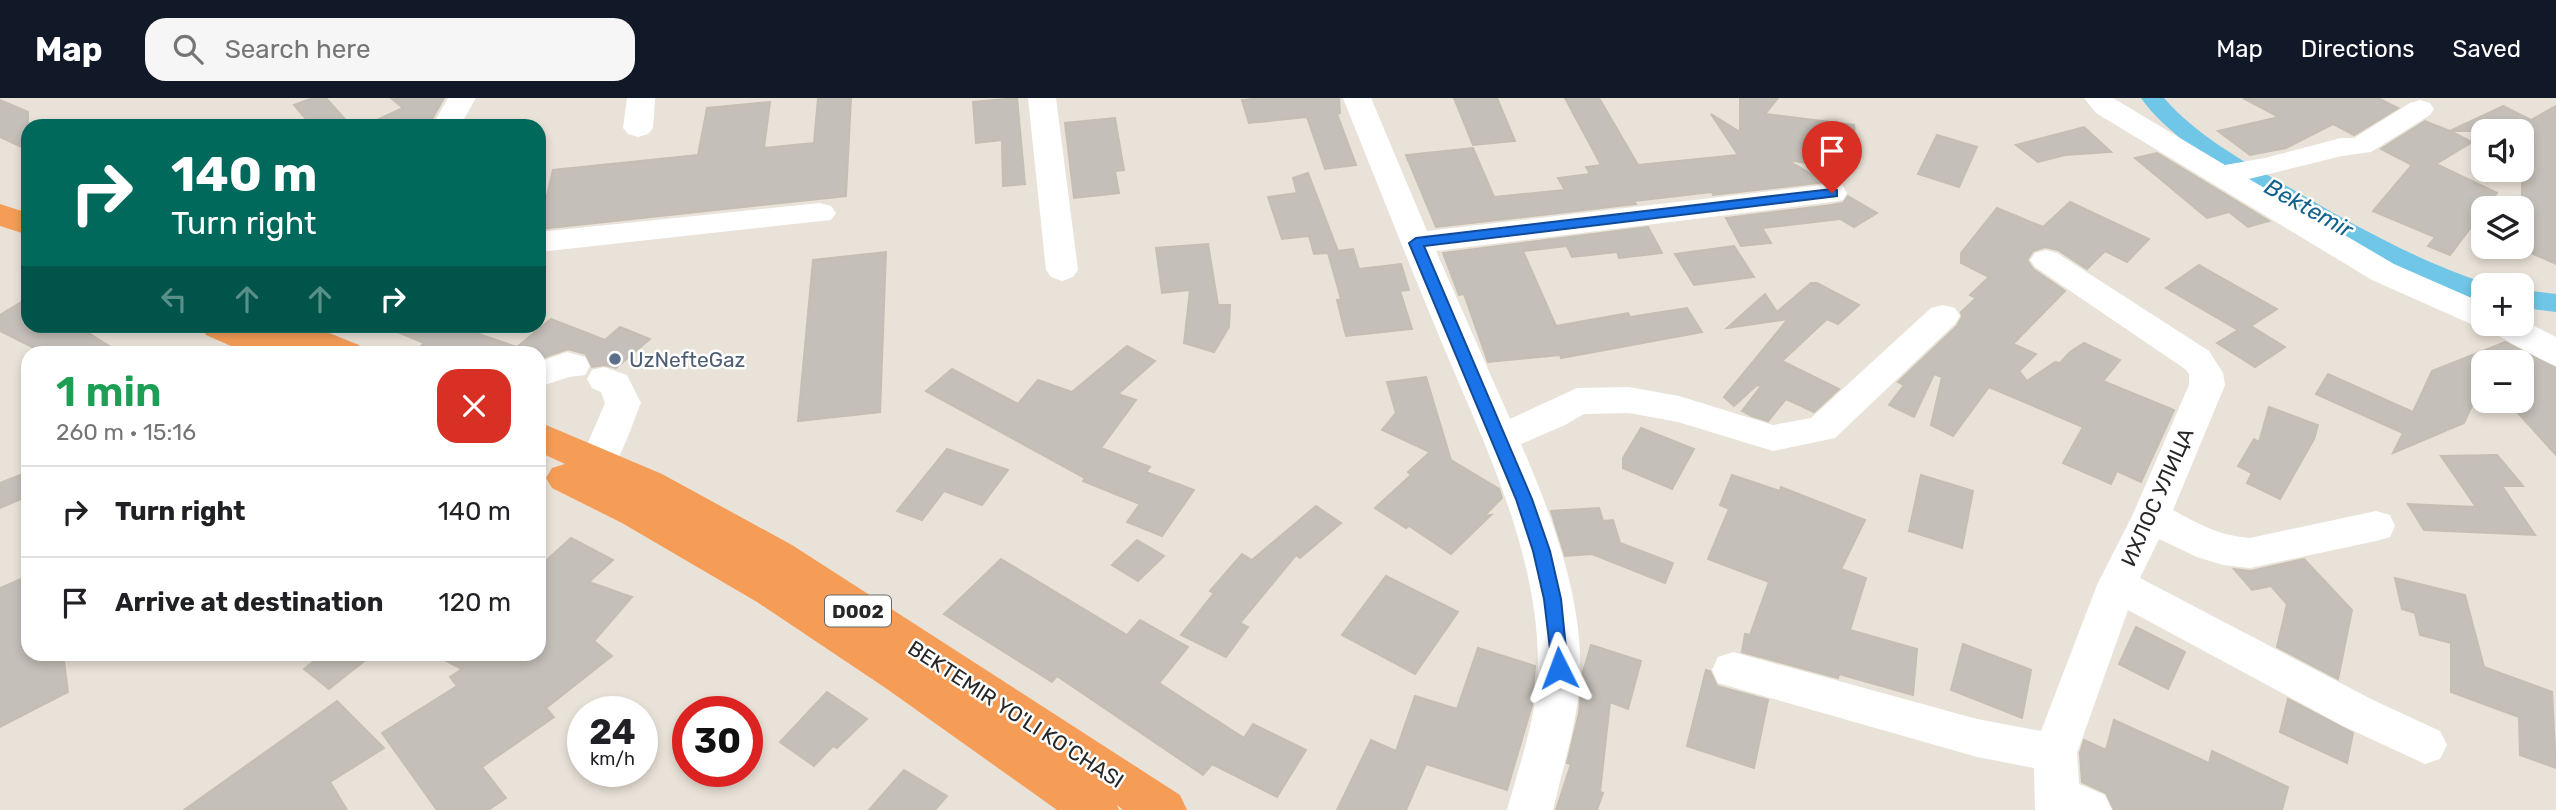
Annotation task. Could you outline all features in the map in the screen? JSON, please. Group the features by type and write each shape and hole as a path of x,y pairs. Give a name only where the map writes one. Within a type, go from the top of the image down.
{"highway":[{"path":"0,214 21,222"},
{"path":"0,235 21,243"},
{"path":"284,333 322,346"},
{"name":"BEKTEMIR YO'LI KO'CHASI","path":"546,441 623,503 754,577 1095,810"},
{"name":"BEKTEMIR YO'LI KO'CHASI","path":"546,466 648,485 777,558 1163,810"}],"street":[{"path":"450,119 462,98"},
{"path":"638,128 641,98"},
{"path":"1042,98 1062,270"},
{"path":"1357,98 1500,438 1541,551 1558,634 1559,668 1549,730 1530,810"},
{"path":"2098,98 2106,107 2226,174 2383,272 2471,311"},
{"path":"2226,174 2267,167 2341,147 2361,146 2420,109"},
{"path":"1416,243 1832,193"},
{"path":"546,241 820,213"},
{"name":"ИХЛОС УЛИЦА","path":"2046,260 2197,360 2206,373 2207,385 2151,516 2117,585 2055,753 2069,806"},
{"path":"1500,438 1552,416 1577,401 1629,400 1679,409 1773,438 1822,429 1943,316"},
{"path":"2530,336 2556,354"},
{"path":"546,372 567,364 615,384 623,403 587,472"},
{"path":"2151,516 2217,550 2232,553 2250,553 2376,526"},
{"path":"2117,585 2358,713 2425,744"},
{"path":"1733,670 1977,738 2055,753"}],"building":[{"path":"313,98 326,98 345,119 306,119 294,105"},
{"path":"391,98 444,98 432,119 379,119 403,108"},
{"path":"818,98 851,98 846,196 546,228 546,200 553,170 698,155 707,108 770,102 764,148 814,143"},
{"path":"1017,98 1025,184 1003,186 1002,140 976,143 973,102"},
{"path":"1339,98 1340,113 1337,114 1356,165 1325,169 1307,117 1249,123 1242,100"},
{"path":"1454,98 1497,98 1515,141 1473,145"},
{"path":"1565,98 1599,98 1638,165 1738,155 1711,114 1740,132 1740,98 1778,98 1765,114 1854,125 1857,155 1821,143 1813,164 1787,160 1825,182 1634,201 1636,204 1436,227 1406,155 1473,148 1494,197 1565,190 1558,178 1590,174 1586,167 1601,165"},
{"path":"2243,98 2378,98 2398,108 2354,135 2333,124 2286,148 2250,155 2218,131 2279,117"},
{"path":"0,100 28,112 28,119 21,119 21,147 0,137"},
{"path":"2503,106 2529,119 2475,119"},
{"path":"2556,106 2556,264 2534,254 2534,196 2522,196 2522,182 2534,182 2533,119"},
{"path":"1115,118 1124,170 1115,171 1119,193 1074,198 1065,123"},
{"path":"2425,121 2471,142 2436,164 2497,193 2495,196 2471,196 2471,227 2450,255 2428,246 2435,237 2373,211 2412,165 2381,149"},
{"path":"2471,121 2471,131 2450,131"},
{"path":"2084,127 2111,152 2065,155 2038,162 2016,145"},
{"path":"1937,135 1977,147 1959,187 1918,174"},
{"path":"2157,153 2269,221 2248,227 2229,212 2207,218 2135,158"},
{"path":"1308,173 1338,251 1353,249 1359,269 1401,264 1409,290 1400,291 1412,329 1346,336 1337,300 1341,299 1328,253 1314,254 1309,236 1282,239 1268,197 1297,193 1293,178"},
{"path":"1848,196 1877,213 1854,227 1840,219 1762,228 1771,243 1741,246 1726,218 1832,205 1843,203"},
{"path":"2070,202 2149,239 2127,262 2105,251 2087,269 2058,250 2045,247 2033,251 2027,260 2033,269 2065,291 2013,344 2036,354 2019,371 2027,381 2055,362 2060,363 2084,343 2120,360 2103,381 2174,410 2141,482 2117,471 2111,484 2063,463 2083,427 1989,387 1953,436 1931,425 1942,377 1934,374 1914,417 1889,405 1904,385 1898,382 1957,326 1962,317 1961,312 1976,298 1970,295 1989,277 1961,263 1961,253 1997,208 2043,227"},
{"path":"1648,227 1662,253 1619,258 1617,252 1572,257 1567,246 1523,251 1556,326 1628,313 1630,317 1687,308 1702,332 1561,358 1560,355 1488,362 1464,294 1459,295 1443,253"},
{"path":"1208,244 1218,305 1230,305 1229,327 1214,352 1184,343 1190,290 1162,293 1156,248"},
{"path":"1734,246 1754,277 1694,285 1675,254"},
{"path":"886,252 880,412 798,421 813,260"},
{"path":"2199,265 2277,309 2251,326 2285,347 2255,367 2217,343 2238,330 2166,288"},
{"path":"1811,283 1817,283 1859,305 1838,324 1827,319 1782,361 1839,389 1814,412 1786,399 1768,421 1752,416 1742,411 1761,386 1757,385 1734,406 1724,397 1788,319 1727,328 1765,294 1777,312"},
{"path":"21,302 21,333 88,333 109,346 30,346 0,331 0,315"},
{"path":"551,319 605,340 620,327 650,339 616,368 605,365 592,367 586,354 568,349 546,357 546,346 518,346 534,333 546,333 546,323"},
{"path":"400,333 476,333 514,346 421,346 424,343"},
{"path":"2505,342 2521,350 2485,350"},
{"path":"1127,346 1155,361 1118,394 1136,400 1101,448 1150,467 1146,472 1194,490 1162,536 1127,522 1140,504 1083,481 1085,478 926,391 952,369 1018,404 1038,380 1072,392"},
{"path":"2471,356 2471,408 2464,423 2393,453 2403,433 2316,394 2328,374 2413,412 2432,371"},
{"path":"2534,357 2556,368 2556,455 2518,413 2534,413"},
{"path":"1426,377 1451,460 1499,489 1502,498 1484,516 1491,515 1451,554 1409,526 1406,528 1375,508 1411,475 1408,472 1430,452 1382,430 1396,413 1387,382"},
{"path":"2269,407 2318,425 2314,439 2280,499 2247,483 2252,473 2238,466 2254,439 2259,442"},
{"path":"1641,428 1694,449 1672,489 1623,468 1623,458"},
{"path":"947,449 1008,470 982,505 944,491 922,520 897,511"},
{"path":"2497,455 2523,486 2502,486 2535,535 2424,530 2408,504 2476,507 2441,456"},
{"path":"21,475 21,499 0,508 0,483"},
{"path":"1732,475 1780,491 1781,487 1865,520 1841,569 1866,578 1850,630 1917,649 1913,695 1839,674 1838,678 1742,652 1745,634 1750,635 1769,582 1708,559 1729,509 1720,505"},
{"path":"1921,475 1973,491 1962,548 1909,531"},
{"path":"1316,506 1341,523 1300,558 1296,555 1240,623 1248,627 1226,657 1181,635 1214,593 1210,591 1242,554 1252,560"},
{"path":"1599,508 1603,521 1613,520 1620,543 1673,563 1665,583 1592,554 1565,556 1551,511"},
{"path":"571,538 613,560 589,582 632,597 594,641 612,656 546,708 554,717 482,767 506,798 488,810 437,810 382,733 457,686 450,677 462,669 447,661 546,661 546,561"},
{"path":"1137,540 1164,556 1138,581 1112,565"},
{"path":"1001,559 1127,635 1140,620 1188,647 1159,683 1244,738 1253,724 1306,750 1277,797 1212,764 1203,775 1057,676 1052,682 944,614"},
{"path":"2304,559 2352,610 2338,679 2277,647 2287,604 2271,586 2252,590 2234,569 2251,571"},
{"path":"1386,576 1458,612 1415,674 1342,635"},
{"path":"2395,578 2465,595 2484,667 2552,692 2556,768 2520,755 2519,717 2451,692 2451,643 2420,635 2415,613 2402,609"},
{"path":"21,579 21,661 64,661 68,692 0,727 0,588"},
{"path":"2136,627 2185,652 2168,689 2119,664"},
{"path":"1963,644 2031,670 2022,718 1951,690"},
{"path":"1591,645 1641,661 1628,709 1610,702 1600,792 1603,793 1597,810 1556,810 1571,764 1567,763 1579,713 1583,672"},
{"path":"1478,648 1535,666 1532,705 1507,790 1426,764 1406,810 1337,810 1371,740 1396,751 1415,696 1457,709"},
{"path":"314,661 364,661 329,689 304,669"},
{"path":"1706,670 1710,671 1717,686 1768,700 1754,768 1687,746"},
{"path":"827,692 867,719 837,748 833,746 814,766 780,742"},
{"path":"2288,699 2353,733 2347,763 2280,732"},
{"path":"337,701 384,748 330,782 347,810 184,810"},
{"path":"2114,720 2209,763 2212,751 2288,787 2282,810 2114,810 2106,793 2082,782 2080,753 2084,740 2106,750"},
{"path":"904,770 947,796 935,810 869,810"}],"waterway":[{"name":"Bektemir","path":"2152,98 2169,118 2251,176 2305,208 2412,264 2471,288"},
{"name":"Bektemir","path":"2534,301 2556,303"}],"place":[{"name":"UzNefteGaz","path":"615,359"}],"route":[{"path":"1559,668 1558,634 1552,599 1541,551 1524,499 1416,243 1832,193"}]}
